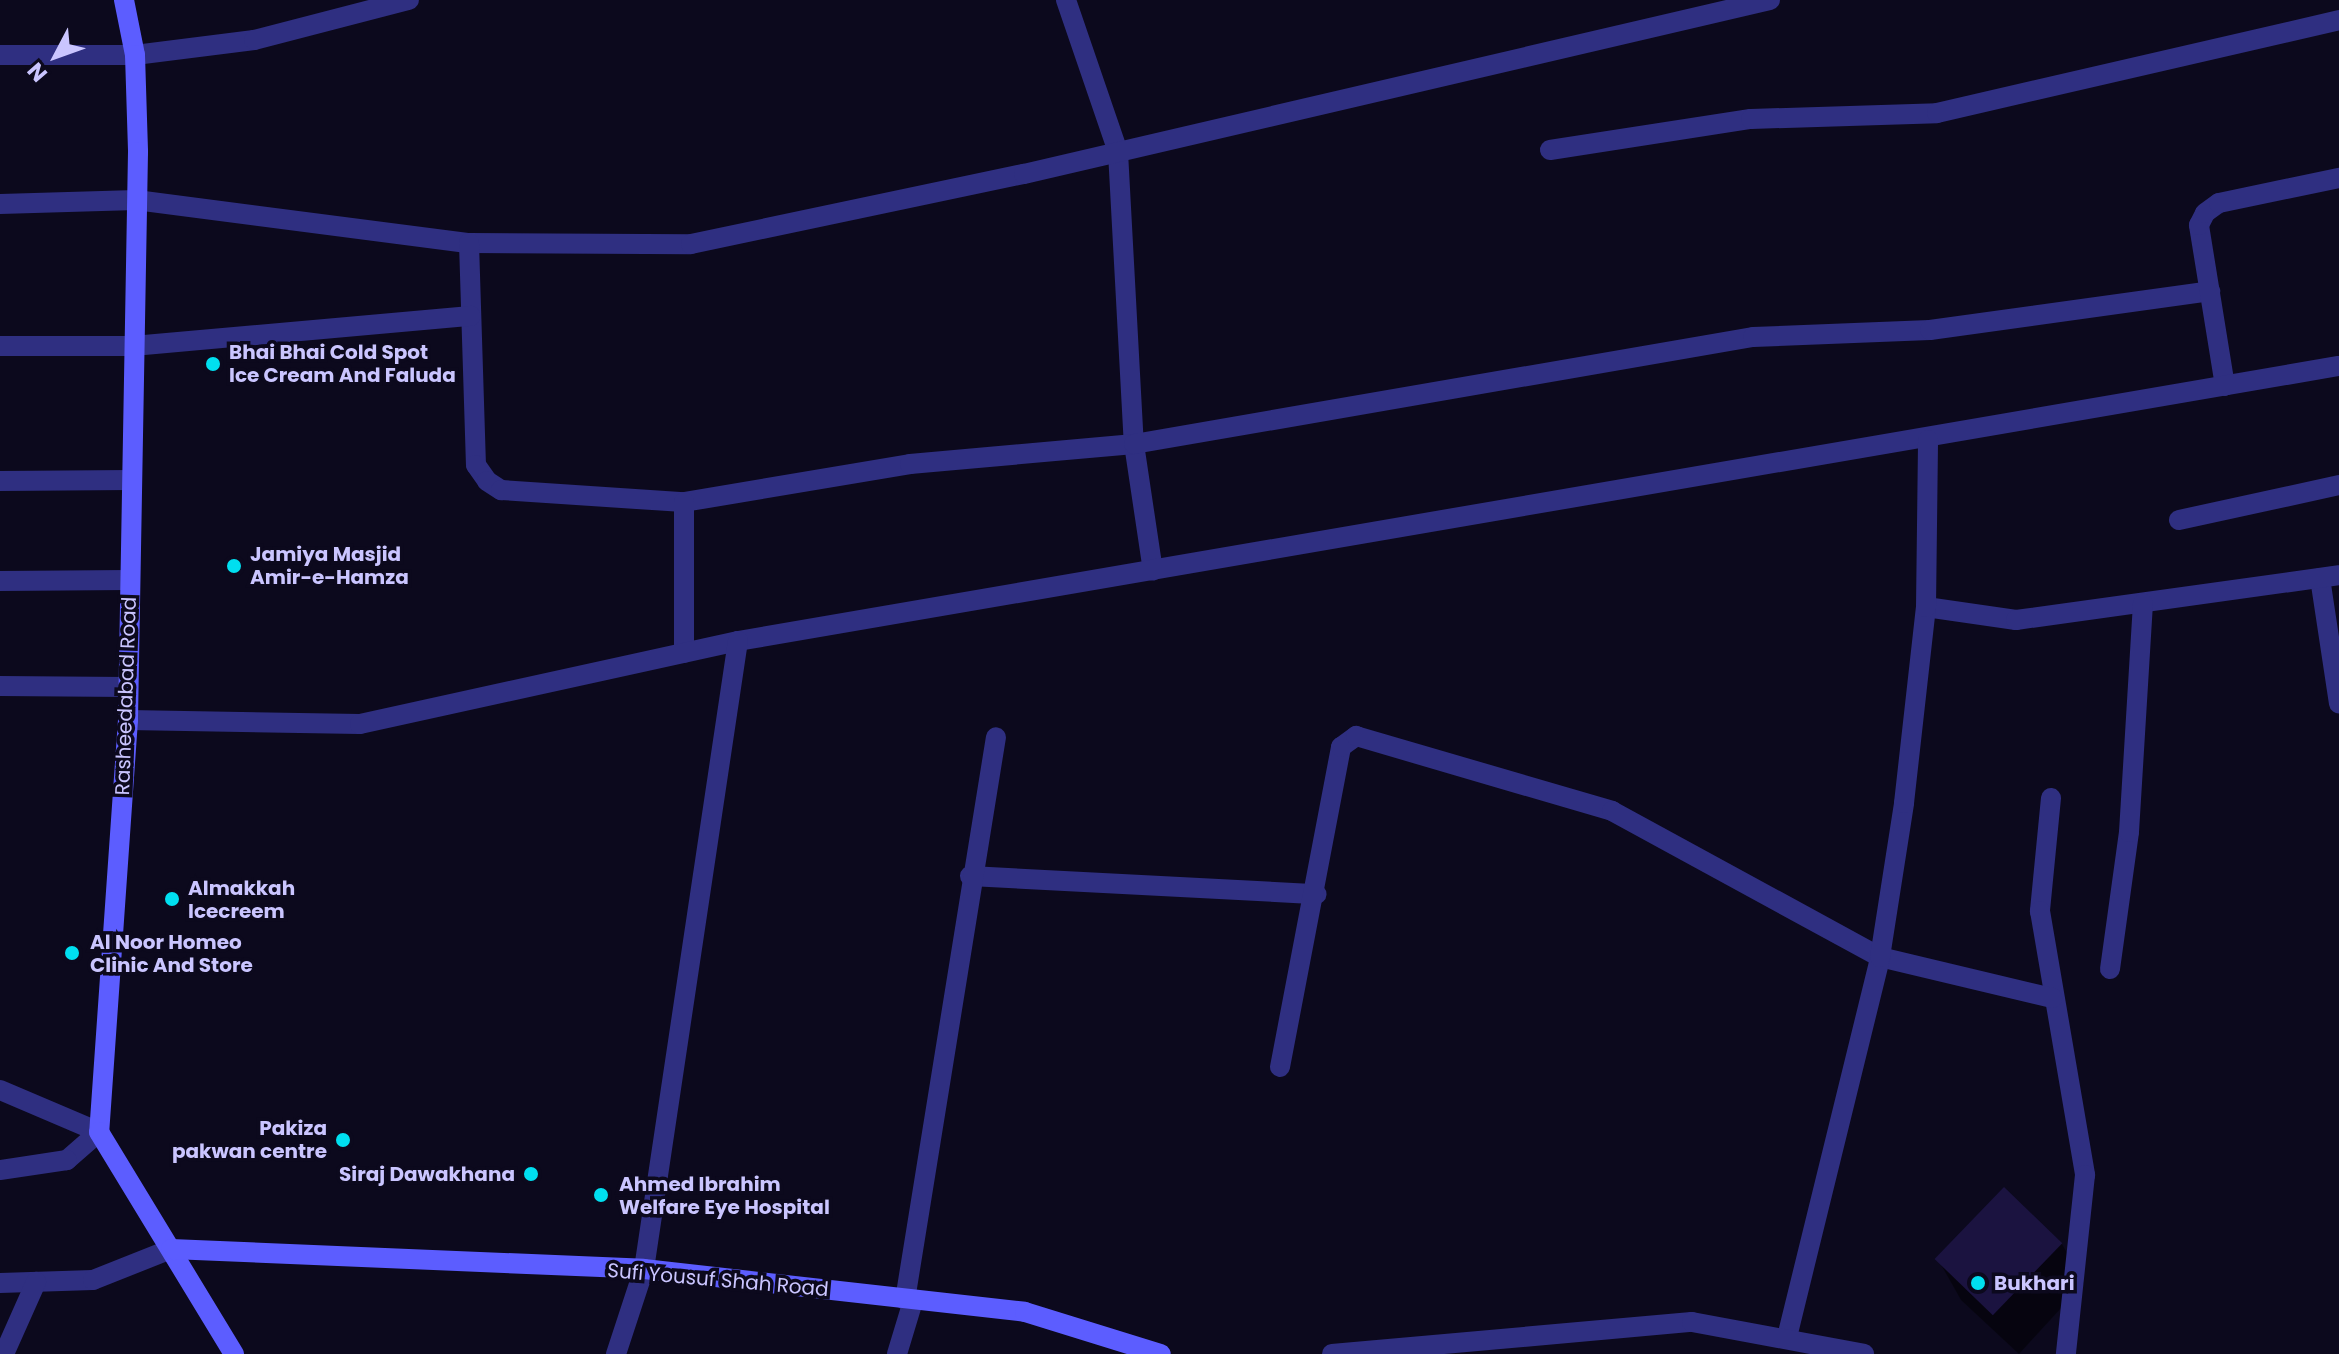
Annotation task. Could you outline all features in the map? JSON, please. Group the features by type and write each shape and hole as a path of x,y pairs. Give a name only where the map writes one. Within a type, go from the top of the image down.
{"main road":[{"name":"Rasheedabad Road","path":"99,1132 128,720 136,200 135,55 124,0"},
{"path":"99,1132 234,1354"},
{"name":"Sufi Yousuf Shah Road","path":"171,1249 644,1269 1025,1312 1136,1351 1161,1354"}],"street":[{"path":"0,55 135,55 254,40 409,0"},
{"path":"1066,0 1118,152 1134,444 1153,571"},
{"path":"0,204 136,200 469,243 691,244 1118,152 1770,0"},
{"path":"1550,150 1751,119 1937,113 2339,20"},
{"path":"2225,386 2199,225 2205,213 2219,203 2339,178"},
{"path":"469,243 476,465 487,481 501,490 684,502 910,464 1134,444 1753,337 1930,330 2210,291"},
{"path":"0,346 133,346 471,316"},
{"path":"128,720 360,724 738,641 1928,440 2339,366"},
{"path":"1787,1337 1880,957 1926,607 1928,440"},
{"path":"0,481 131,480"},
{"path":"2179,520 2339,485"},
{"path":"684,502 684,653"},
{"path":"1926,607 2016,620 2330,576 2339,704"},
{"path":"0,581 129,580"},
{"path":"2110,969 2129,832 2143,603"},
{"path":"616,1354 644,1269 738,641"},
{"path":"0,686 127,687"},
{"path":"1280,1067 1317,894 1341,747 1356,736 1612,811 1880,957 2052,998"},
{"path":"897,1354 909,1300 970,876 996,737"},
{"path":"2051,798 2040,911 2052,998 2085,1175 2066,1354"},
{"path":"970,876 1317,894"},
{"path":"0,1090 99,1132 67,1160 0,1170"},
{"path":"0,1283 93,1280 171,1249"},
{"path":"4,1354 36,1282"},
{"path":"1332,1354 1692,1322 1787,1337 1864,1354"}],"building":[{"path":"2004,1187 2062,1243 1993,1315 1935,1259"}],"place":[{"name":"Bhai Bhai Cold Spot Ice Cream And Faluda","path":"213,364"},
{"name":"Jamiya Masjid Amir-e-Hamza","path":"234,566"},
{"name":"Almakkah Icecreem","path":"172,899"},
{"name":"Al Noor Homeo Clinic And Store","path":"72,953"},
{"name":"Pakiza pakwan centre","path":"343,1140"},
{"name":"Siraj Dawakhana","path":"531,1174"},
{"name":"Ahmed Ibrahim Welfare Eye Hospital","path":"601,1195"},
{"name":"Bukhari","path":"1978,1283"}]}
